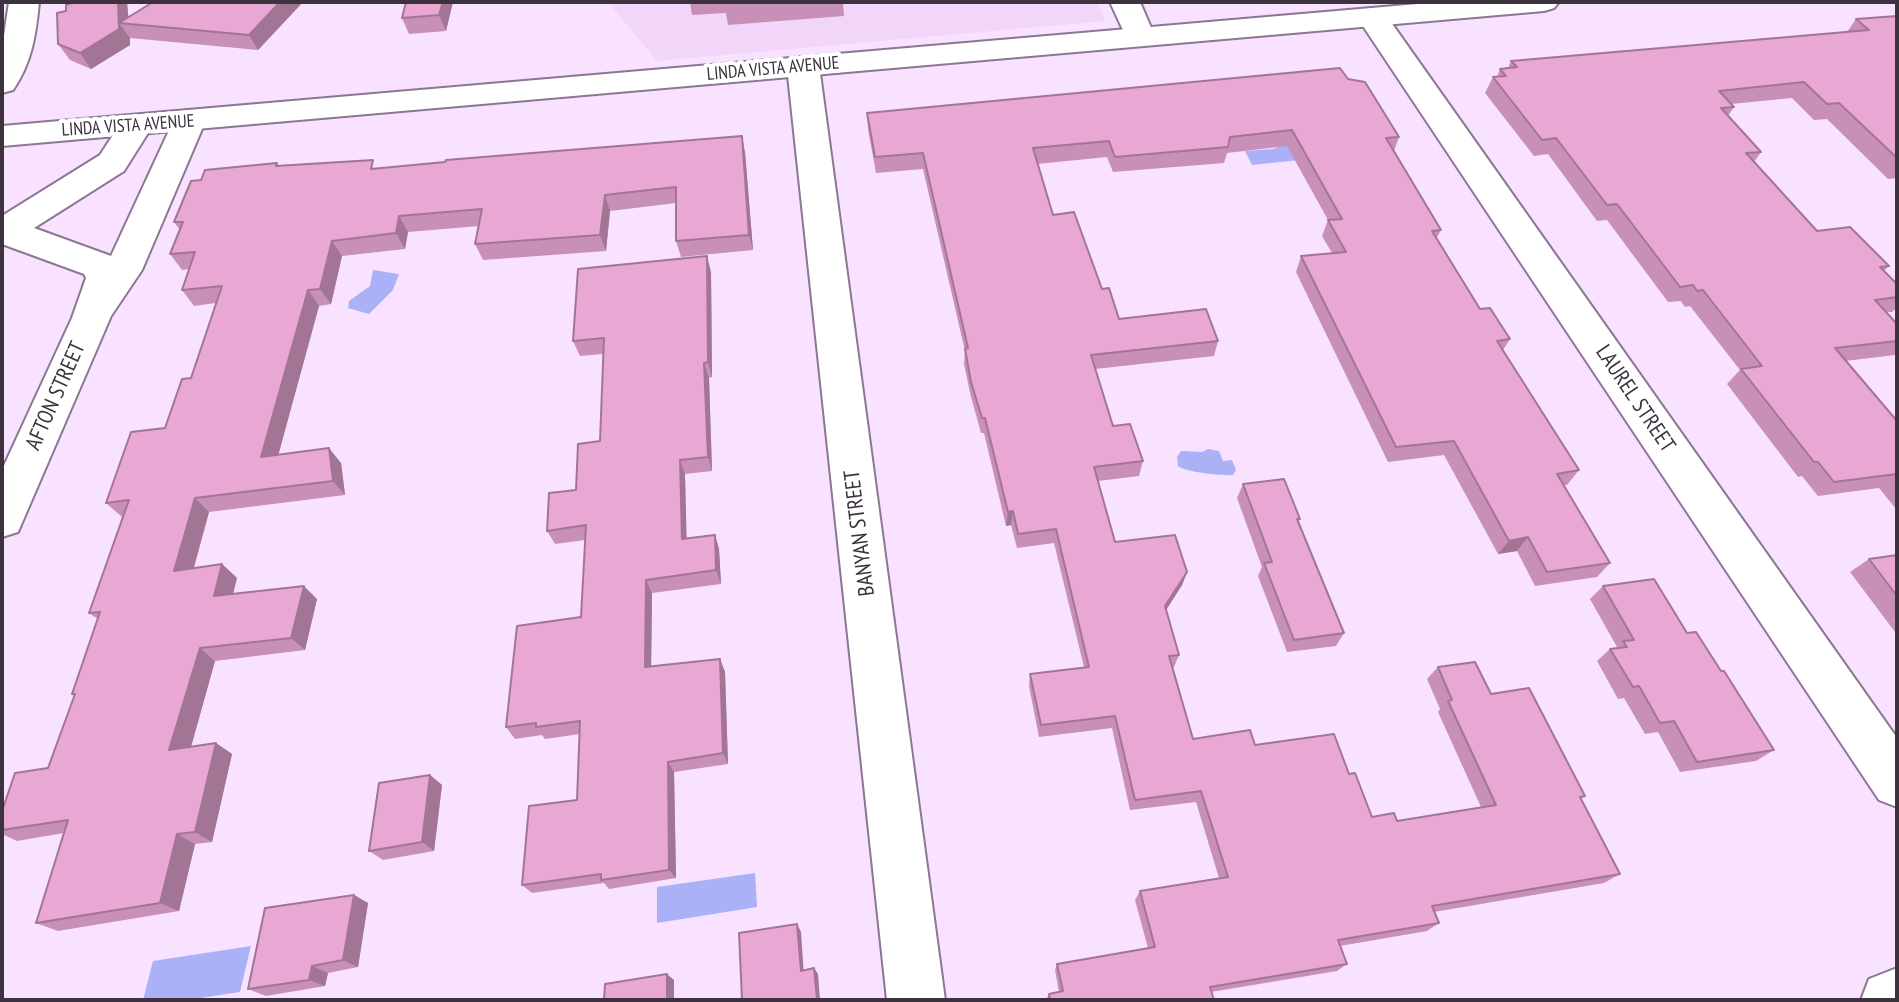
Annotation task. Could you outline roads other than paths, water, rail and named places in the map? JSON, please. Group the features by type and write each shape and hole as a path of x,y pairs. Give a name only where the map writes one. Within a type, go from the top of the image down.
{"street":[{"path":"2,83 20,43 24,2"},
{"path":"1125,2 1140,37"},
{"name":"LINDA VISTA AVENUE","path":"2,136 1544,2"},
{"name":"LAUREL STREET","path":"1372,17 1897,782"},
{"name":"BANYAN STREET","path":"803,66 916,1000"},
{"name":"AFTON STREET","path":"91,318 123,270 189,122"},
{"path":"3,232 112,163 136,125"},
{"name":"AFTON STREET","path":"2,519 91,318 105,278 98,265 3,232"},
{"path":"1890,1000 1897,997"}],"water":[{"path":"1290,142 1300,160 1252,165 1245,151 1273,149"},
{"path":"373,270 399,274 393,290 369,314 348,308 349,301 370,286"},
{"path":"1208,449 1219,451 1223,461 1232,460 1236,470 1233,475 1196,472 1178,466 1177,457 1181,451 1202,452"},
{"path":"755,873 757,907 657,923 657,887"},
{"path":"251,946 240,992 187,1000 143,1000 153,961"}]}
